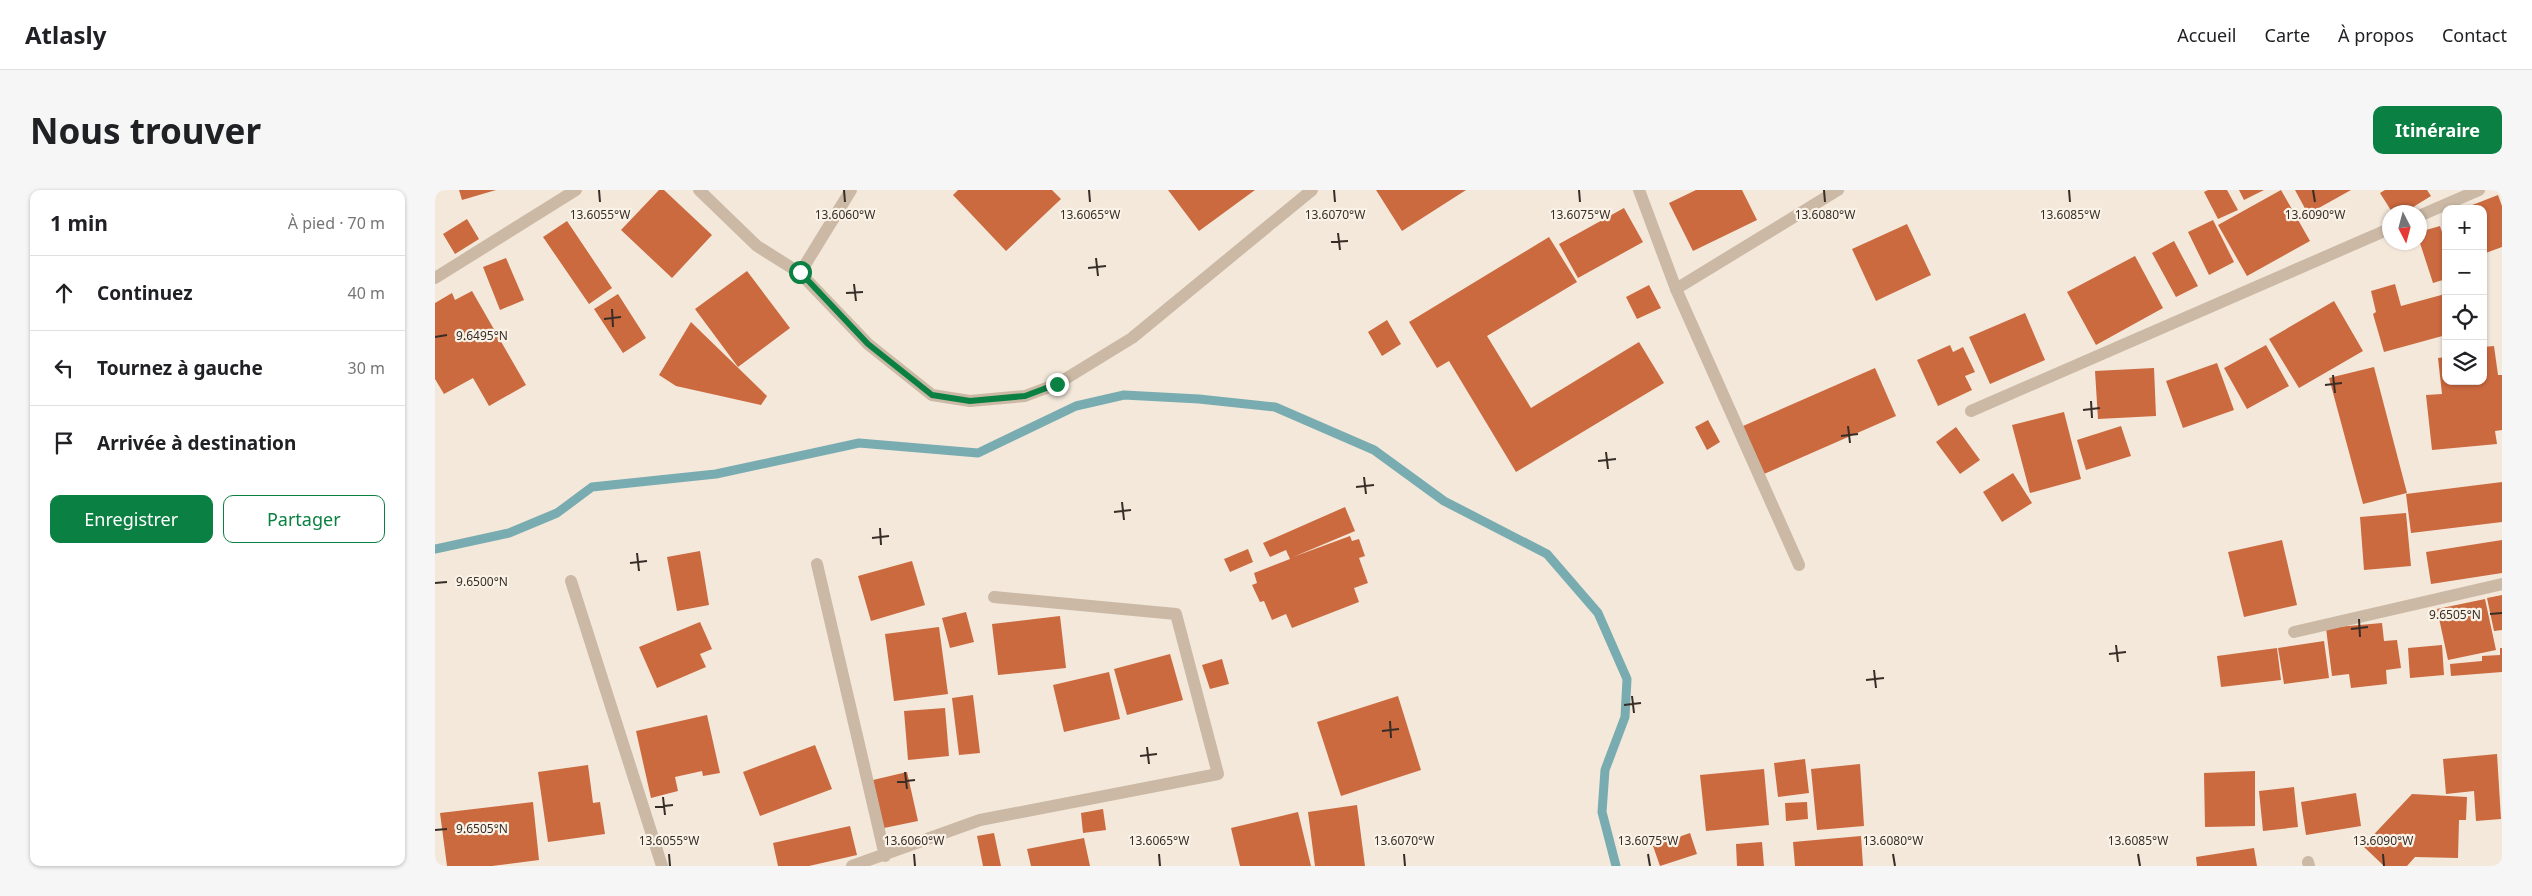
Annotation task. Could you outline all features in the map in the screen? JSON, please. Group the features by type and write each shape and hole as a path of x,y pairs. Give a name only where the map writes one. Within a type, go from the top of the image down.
{"street":[{"path":"435,278 576,190"},
{"path":"699,190 757,246 800,272 868,344 932,395 970,401 1025,396 1057,384 1132,338 1312,190"},
{"path":"800,272 851,190"},
{"path":"1639,190 1676,289 1799,565"},
{"path":"1676,289 1838,190"},
{"path":"2427,213 2479,190"},
{"path":"1971,411 2382,232"},
{"path":"817,564 885,856"},
{"path":"571,580 662,866"},
{"path":"2294,632 2502,584"},
{"path":"852,866 885,856 980,820 1218,774 1176,614 994,597"}],"building":[{"path":"459,190 496,190 462,200"},
{"path":"659,190 664,190 712,235 672,278 621,230"},
{"path":"958,190 1052,190 1061,199 1006,251 953,195"},
{"path":"1168,190 1255,190 1199,231"},
{"path":"1376,190 1466,190 1402,231"},
{"path":"1696,190 1742,190 1757,220 1693,251 1669,203"},
{"path":"2208,190 2227,190 2238,210 2218,219 2204,192"},
{"path":"2239,190 2264,190 2244,200"},
{"path":"2281,190 2310,241 2247,276 2218,225"},
{"path":"2295,190 2351,190 2308,214"},
{"path":"2385,190 2427,190 2431,196 2416,205 2388,205 2380,193"},
{"path":"2498,195 2502,206 2502,247 2487,253 2487,205 2472,205"},
{"path":"1624,208 1643,242 1578,278 1559,244"},
{"path":"467,219 479,239 455,254 443,234"},
{"path":"2213,220 2234,262 2209,275 2188,232"},
{"path":"567,221 612,288 589,304 543,237"},
{"path":"1907,224 1931,275 1876,301 1852,249"},
{"path":"2440,226 2442,232 2442,280 2433,283 2422,250 2427,250 2427,230"},
{"path":"1549,237 1577,282 1487,336 1531,408 1639,342 1664,383 1516,472 1449,361 1437,368 1409,322"},
{"path":"2174,241 2198,286 2176,297 2152,253"},
{"path":"2135,256 2163,308 2096,345 2067,292"},
{"path":"506,258 524,300 500,310 483,267"},
{"path":"747,271 790,328 738,367 695,309"},
{"path":"2395,284 2401,306 2442,295 2442,336 2384,352 2373,314 2376,312 2371,291"},
{"path":"1649,285 1661,308 1637,319 1626,297"},
{"path":"472,291 526,385 489,406 473,378 444,394 435,379 435,303 452,293 455,300"},
{"path":"618,294 646,338 623,353 594,309"},
{"path":"2334,301 2363,351 2299,388 2269,339"},
{"path":"2025,313 2045,360 1990,384 1969,337"},
{"path":"1387,320 1401,344 1382,356 1368,332"},
{"path":"691,322 767,396 761,405 676,386 659,375"},
{"path":"1950,345 1953,352 1963,347 1975,372 1965,376 1972,390 1938,406 1917,360"},
{"path":"2266,345 2289,386 2247,409 2224,368"},
{"path":"2494,346 2498,375 2502,375 2502,430 2495,431 2497,444 2432,450 2426,395 2442,394 2438,358 2442,358 2442,385 2487,385 2487,347"},
{"path":"2217,363 2234,410 2183,428 2166,381"},
{"path":"2374,367 2407,493 2363,504 2329,378"},
{"path":"1875,368 1896,416 1764,474 1743,426"},
{"path":"2154,368 2156,416 2098,419 2095,371"},
{"path":"2064,412 2081,479 2030,493 2012,425"},
{"path":"1708,420 1720,442 1707,450 1695,427"},
{"path":"2121,426 2131,456 2086,470 2077,440"},
{"path":"1956,427 1980,460 1960,474 1936,442"},
{"path":"2013,473 2032,503 2002,522 1983,492"},
{"path":"2502,482 2502,522 2411,533 2406,494"},
{"path":"1345,507 1355,531 1293,557 1350,536 1352,541 1359,539 1365,556 1359,558 1368,583 1354,588 1359,602 1292,628 1286,614 1272,620 1264,601 1260,602 1252,585 1257,583 1254,573 1290,559 1286,550 1270,557 1263,543"},
{"path":"2406,513 2411,566 2364,570 2360,517"},
{"path":"2282,540 2297,605 2244,617 2228,552"},
{"path":"2502,540 2502,573 2431,584 2426,552"},
{"path":"1248,549 1253,562 1230,572 1224,559"},
{"path":"700,551 709,605 677,611 667,557"},
{"path":"912,561 925,605 871,621 858,576"},
{"path":"2502,595 2502,630 2494,631 2487,598"},
{"path":"2485,599 2496,650 2448,660 2437,609"},
{"path":"966,612 974,642 950,648 942,618"},
{"path":"1060,616 1066,668 998,675 992,624"},
{"path":"700,622 712,649 700,654 706,667 657,688 639,647"},
{"path":"2382,623 2384,641 2397,640 2401,668 2386,670 2387,684 2351,688 2349,674 2332,676 2326,628"},
{"path":"939,627 948,694 894,701 885,634"},
{"path":"2324,641 2329,678 2284,684 2278,648"},
{"path":"2442,645 2444,675 2410,678 2408,648"},
{"path":"2277,648 2281,680 2221,687 2217,656"},
{"path":"2500,648 2502,648 2502,672 2451,676 2450,664 2482,661 2482,656 2500,655"},
{"path":"1170,654 1183,700 1127,715 1114,669"},
{"path":"1222,659 1229,684 1210,689 1202,665"},
{"path":"1109,672 1120,719 1064,732 1053,685"},
{"path":"973,695 980,753 959,755 952,698"},
{"path":"1398,696 1421,770 1341,796 1317,722"},
{"path":"945,708 949,756 908,760 904,711"},
{"path":"707,715 720,773 703,776 702,771 675,777 678,791 651,798 636,731"},
{"path":"815,745 832,789 760,816 743,772"},
{"path":"2497,754 2501,819 2476,821 2474,791 2446,794 2443,759"},
{"path":"1805,759 1809,793 1778,797 1774,763"},
{"path":"1860,764 1864,826 1817,830 1811,769"},
{"path":"588,765 593,803 600,802 605,834 548,842 538,772"},
{"path":"1764,769 1769,825 1706,831 1700,775"},
{"path":"2255,771 2255,826 2205,827 2204,773"},
{"path":"907,772 918,821 884,828 873,780"},
{"path":"2294,787 2298,827 2263,831 2259,791"},
{"path":"2356,793 2361,826 2306,835 2301,802"},
{"path":"2412,794 2467,797 2466,820 2459,820 2458,858 2415,857 2407,866 2384,866 2363,846"},
{"path":"533,802 539,860 492,866 447,866 440,813"},
{"path":"1807,802 1808,819 1786,821 1785,803"},
{"path":"1357,805 1365,866 1315,866 1308,812"},
{"path":"1103,809 1106,830 1083,833 1081,813"},
{"path":"1298,812 1311,866 1240,866 1231,828"},
{"path":"850,826 857,855 809,866 778,866 773,843"},
{"path":"994,833 1001,866 983,866 977,836"},
{"path":"1690,833 1697,854 1660,866 1653,846"},
{"path":"1861,836 1863,866 1795,866 1793,842"},
{"path":"1084,838 1090,866 1031,866 1027,849"},
{"path":"1762,842 1764,866 1737,866 1736,844"},
{"path":"2254,848 2257,866 2197,866 2196,857"}],"waterway":[{"path":"435,549 509,533 557,513 592,487 716,474 859,443 978,453 1076,406 1124,395 1199,399 1275,407 1374,450 1444,501 1547,554 1598,613 1627,679 1625,717 1605,770 1602,812 1616,866"}],"route":[{"path":"800,272 868,344 932,395 970,401 1025,396 1057,384"}]}
